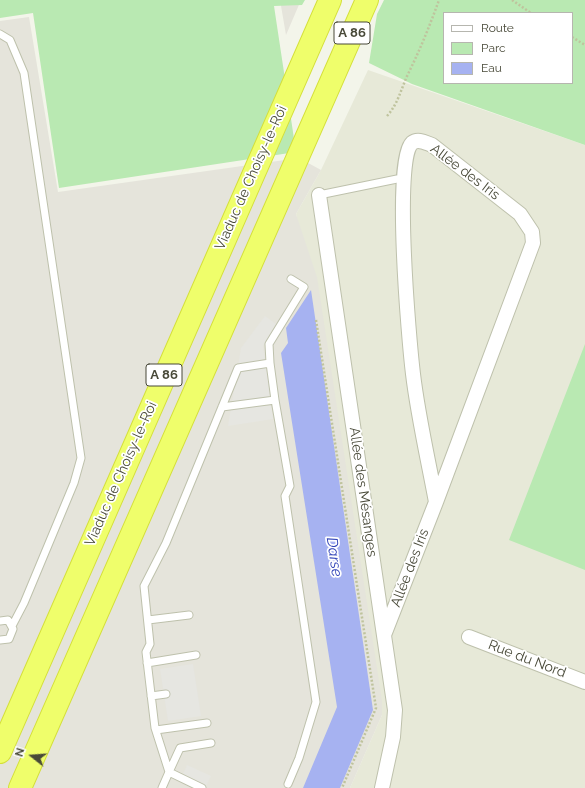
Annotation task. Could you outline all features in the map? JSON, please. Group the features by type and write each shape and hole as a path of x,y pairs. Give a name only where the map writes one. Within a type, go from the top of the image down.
{"highway":[{"name":"Viaduc de Choisy-le-Roi","path":"0,752 330,0"},
{"name":"A 86","path":"20,788 367,0"}],"street":[{"name":"Allée des Iris","path":"384,635 436,502 533,243 532,232 520,214 432,145 414,141 406,154 404,180 404,247 413,375 436,502"},
{"name":"Allée des Mésanges","path":"319,195 395,710 393,738 382,788"},
{"name":"Rue du Nord","path":"469,637 585,682"}],"lane":[{"path":"0,34 10,40 24,73 81,458 74,483 12,626 13,629 9,640 0,640"},
{"path":"319,195 397,179 404,180"},
{"path":"288,784 299,758 316,702 285,496 290,486 270,363 269,344 304,287 291,279"},
{"path":"202,788 169,772 156,730 146,652 150,644 144,586 166,543 238,368 270,363"},
{"path":"222,407 276,400"},
{"path":"148,620 189,615"},
{"path":"0,621 8,620 12,626"},
{"path":"147,663 196,655"},
{"path":"151,696 166,694"},
{"path":"156,730 207,723"},
{"path":"162,788 180,748 211,743"}],"path":[{"path":"387,116 393,109 407,75 416,59 440,0"},
{"path":"512,0 530,12"},
{"path":"573,39 585,45"},
{"path":"316,320 376,708 342,788"}],"shaded area":[{"path":"280,0 301,0 286,35"},
{"path":"29,17 58,192 299,158 321,170 296,214 317,277 382,701 382,715 350,788 0,788 0,21"},
{"path":"368,70 585,145 585,788 350,788 382,715 296,214 321,170"},
{"path":"265,316 276,324 263,346 273,419 228,426 241,348"},
{"path":"193,664 201,716 168,721 160,669"},
{"path":"187,765 211,776 206,786 183,774"}],"green space":[{"path":"0,0 305,0 302,5 274,6 296,152 59,188 33,13 0,18"},
{"path":"384,0 585,0 585,145 412,84 369,63 377,14"},
{"path":"585,344 585,570 509,540"}],"water":[{"name":"Darse","path":"311,290 373,710 340,788 303,788 337,707 281,353 288,343 286,328"}]}
